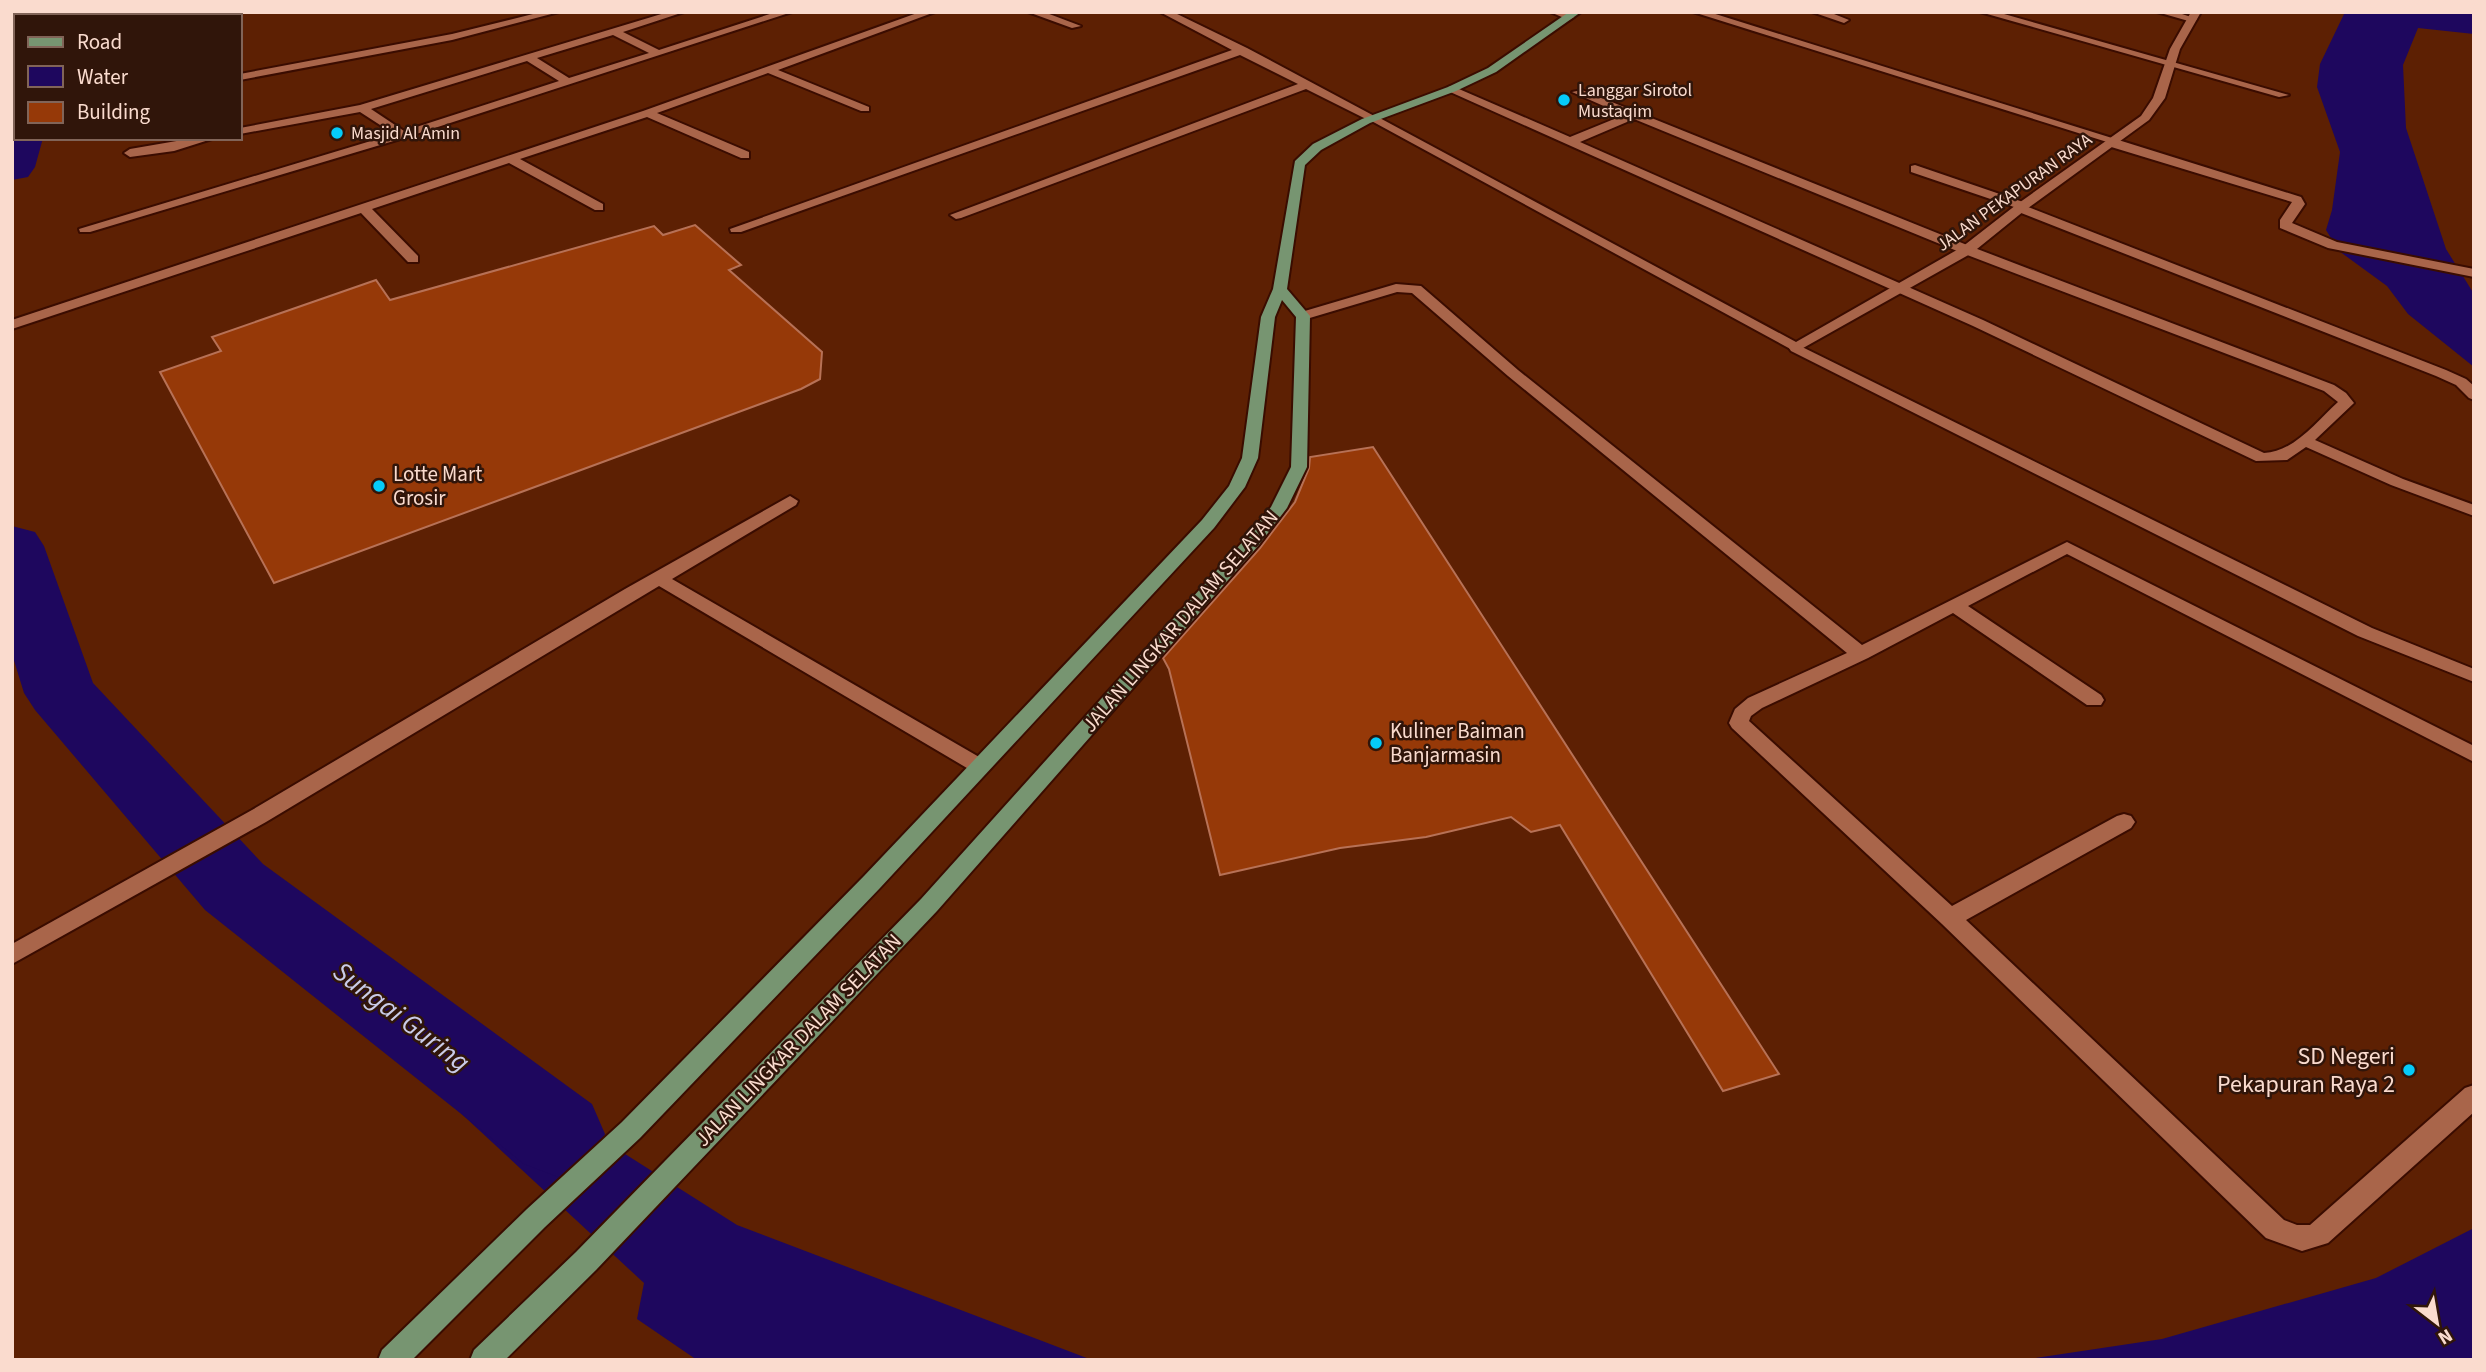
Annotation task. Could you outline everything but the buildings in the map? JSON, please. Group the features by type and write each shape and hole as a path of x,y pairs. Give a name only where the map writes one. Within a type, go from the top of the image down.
{"main road":[{"path":"1303,316 1280,289 1299,164 1317,147 1372,118 1452,89 1492,70 1572,14"},
{"name":"JALAN LINGKAR DALAM SELATAN","path":"392,1360 536,1218 631,1130 872,882 1209,524 1237,487 1250,458 1268,317 1280,289"},
{"name":"JALAN LINGKAR DALAM SELATAN","path":"484,1360 586,1261 929,905 1252,542 1279,508 1298,467 1303,316"}],"street":[{"path":"242,77 452,37 554,12"},
{"path":"242,131 362,108 679,12"},
{"path":"85,229 404,135 787,12"},
{"path":"18,324 647,113 930,12"},
{"path":"1033,12 1076,26"},
{"path":"1165,12 1372,118 1796,348 2365,632 2423,658 2474,676"},
{"path":"1555,12 1572,14"},
{"path":"1698,12 2297,200 2299,204 2284,222 2285,225 2333,246 2474,273"},
{"path":"1817,12 1844,20"},
{"path":"1985,12 2283,95"},
{"path":"2162,12 2194,16"},
{"name":"JALAN PEKAPURAN RAYA","path":"1796,348 1900,291 1967,250 2021,207 2114,143 2145,118 2160,98 2169,65 2194,16"},
{"path":"615,32 658,53"},
{"path":"736,229 1243,50"},
{"path":"529,58 569,82"},
{"path":"769,71 865,110"},
{"path":"957,215 1308,84"},
{"path":"1452,89 2048,355 2262,458 2281,457 2305,441 2346,403 2329,388 1967,250 1631,116 1578,92"},
{"path":"362,108 404,135"},
{"path":"647,113 745,155"},
{"path":"1571,141 1631,116"},
{"path":"130,153 200,140"},
{"path":"511,159 599,206"},
{"path":"1915,169 2021,207 2452,377 2469,388 2474,395"},
{"path":"365,208 413,259"},
{"path":"1303,316 1396,288 1416,289 1513,373 1861,654"},
{"path":"2305,441 2474,511"},
{"path":"12,955 259,816 790,501"},
{"path":"2474,755 2074,549 2062,548 1861,654 1755,703 1744,710 1739,723 1950,918 2250,1207 2276,1229 2294,1239 2308,1240 2319,1234 2474,1096"},
{"path":"659,579 979,766"},
{"path":"1955,606 2094,700"},
{"path":"1950,918 2124,822"}],"water":[{"path":"2345,12 2474,12 2474,34 2418,28 2403,65 2406,128 2446,249 2474,294 2474,367 2408,314 2387,286 2339,251 2326,230 2332,210 2340,152 2317,87 2320,64"},
{"path":"488,1067 737,1225 1092,1360 697,1360 637,1319 644,1283 453,1106"},
{"path":"2474,1228 2474,1360 2022,1360 2162,1339 2376,1278"}],"waterway":[{"name":"Sungai Guring","path":"12,167 20,140"},
{"name":"Sungai Guring","path":"12,546 60,693 234,887 558,1134"}],"place":[{"name":"Langgar Sirotol Mustaqim","path":"1564,100"},
{"name":"Masjid Al Amin","path":"337,133"},
{"name":"Lotte Mart Grosir","path":"379,486"},
{"name":"Kuliner Baiman Banjarmasin","path":"1376,743"},
{"name":"SD Negeri Pekapuran Raya 2","path":"2409,1070"}]}
